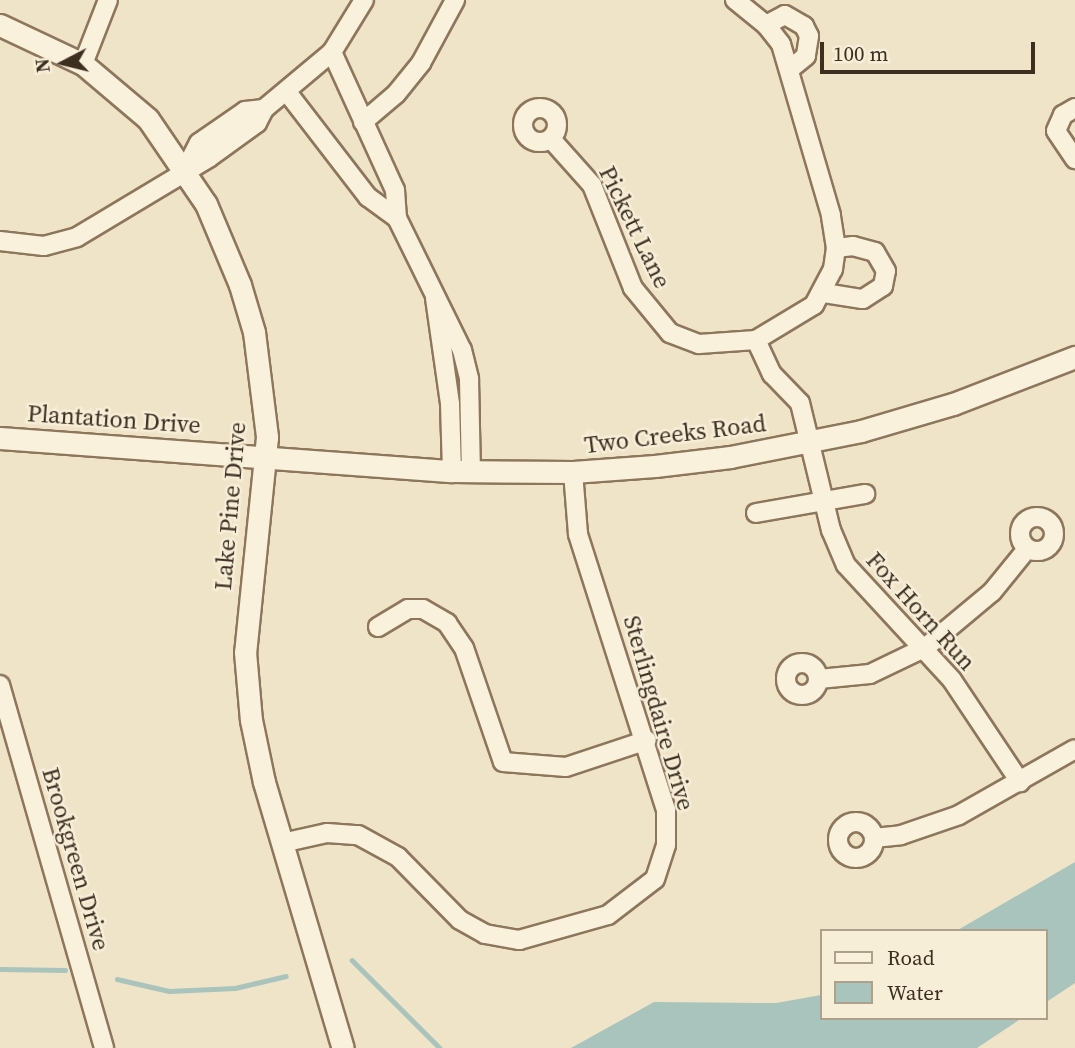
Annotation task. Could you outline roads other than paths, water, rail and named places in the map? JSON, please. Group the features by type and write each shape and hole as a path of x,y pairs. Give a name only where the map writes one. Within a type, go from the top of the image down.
{"street":[{"path":"83,64 108,0"},
{"path":"0,241 44,246 76,237 257,123 264,109 288,92 332,52 364,0"},
{"path":"363,122 396,94 421,63 455,0"},
{"path":"734,0 766,25 791,68 831,215 835,248 824,293 799,316 756,340"},
{"path":"766,25 785,15 804,26 809,36 806,55 791,68"},
{"name":"Lake Pine Drive","path":"0,25 83,64 148,119 186,168 224,244 254,332 267,454 245,652 251,720 282,843 344,1048"},
{"path":"332,52 394,190 397,218 435,298 448,316 467,365 461,471"},
{"path":"288,92 368,197 397,218"},
{"path":"1075,108 1063,115 1056,131 1075,159"},
{"name":"Pickett Lane","path":"551,139 592,186 633,288 670,333 699,344 756,340"},
{"path":"824,293 863,299 883,286 886,271 875,252 853,246 835,248"},
{"name":"Fox Horn Run","path":"756,340 772,374 800,402 824,502 846,565 926,647 980,719 1020,782"},
{"name":"Two Creeks Road","path":"267,454 461,471 573,472 693,461 810,443 953,404 1075,356"},
{"name":"Plantation Drive","path":"0,438 267,454"},
{"name":"Sterlingdaire Drive","path":"282,843 327,833 358,835 398,857 460,920 485,934 519,940 568,929 626,905 649,886 662,865 666,810 646,740 578,534 573,472"},
{"path":"756,513 865,494"},
{"path":"819,679 870,674 926,647 992,592 1027,549"},
{"path":"378,627 408,609 423,609 447,623 464,648 503,762 566,767 646,740"},
{"name":"Brookgreen Drive","path":"0,685 104,1048"},
{"path":"874,838 934,825 1020,782 1075,749"}],"water":[{"path":"1075,862 1075,983 1047,1002 1047,929 959,929"},
{"path":"820,995 820,1020 1019,1020 977,1048 571,1048 654,1002 776,1003"}],"waterway":[{"path":"352,960 440,1048"},
{"path":"0,969 65,970"},
{"path":"117,979 169,991 235,988 286,976"}]}
